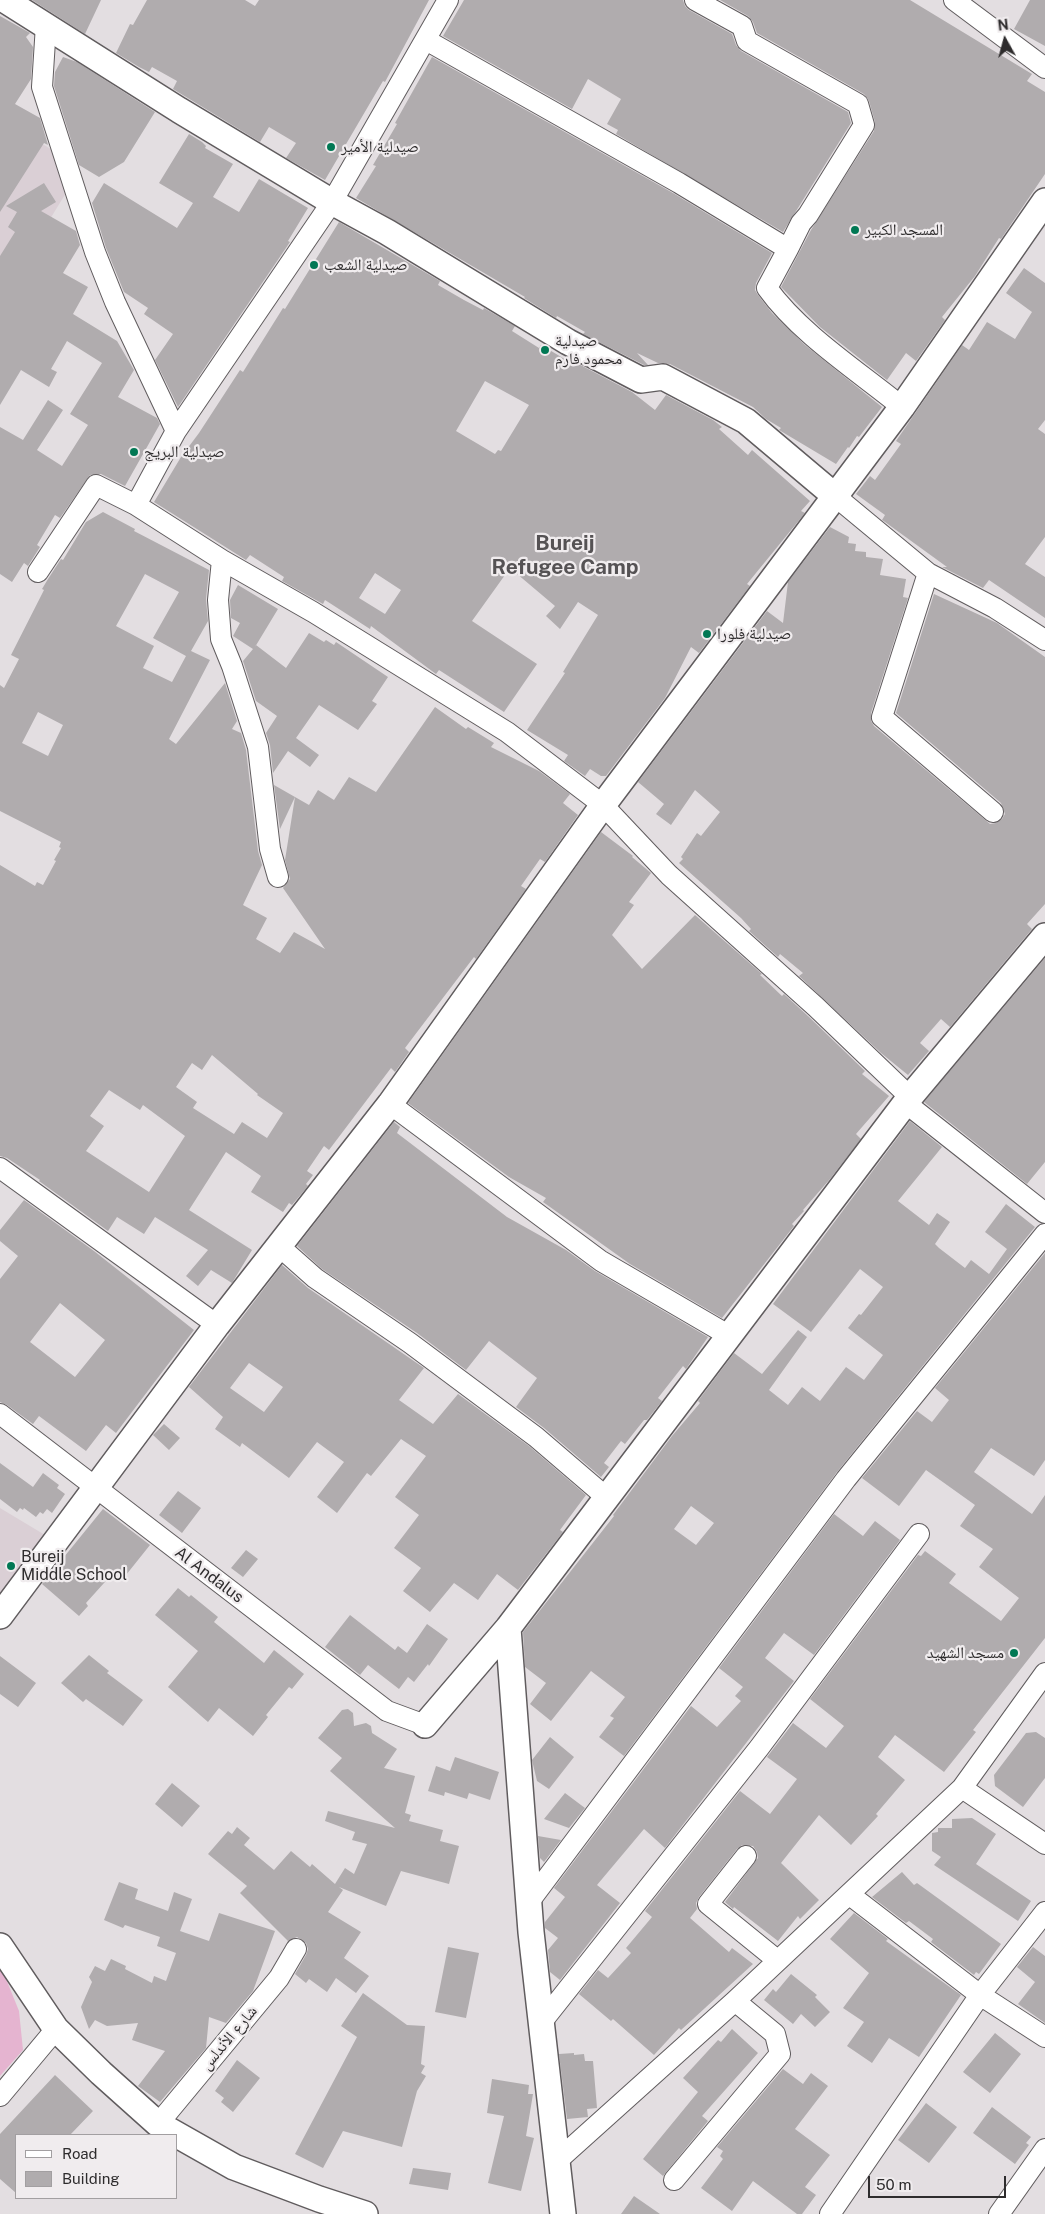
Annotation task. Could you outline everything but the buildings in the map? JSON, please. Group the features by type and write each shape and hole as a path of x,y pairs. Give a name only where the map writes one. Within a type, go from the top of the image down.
{"street":[{"path":"4,0 178,110 332,202 387,232 568,342 640,380 663,377 746,420 928,573 995,608 1045,640"},
{"path":"136,505 176,431 332,202 448,0"},
{"path":"695,0 742,26 747,41 858,104 864,125 808,215 801,223 767,288 779,305 806,330 902,406"},
{"path":"954,0 1045,68"},
{"path":"46,25 42,87 95,252 111,294 176,431"},
{"path":"426,40 671,178 788,248"},
{"path":"0,1616 217,1325 280,1247 390,1104 603,805 902,406 1045,201"},
{"path":"38,572 96,485 136,505 222,560 313,612 507,732 603,805 669,875 816,1007 910,1097 912,1108 1045,1213"},
{"path":"222,560 218,600 221,639 232,666 258,747 270,850 278,877"},
{"path":"928,573 882,717 993,812"},
{"path":"425,1725 508,1628 910,1097 1045,936"},
{"path":"390,1104 601,1261 728,1335"},
{"path":"0,1168 217,1325"},
{"path":"529,1902 846,1479 1045,1234"},
{"path":"280,1247 315,1278 410,1343 536,1437 606,1497"},
{"name":"Al Andalus","path":"0,1414 387,1712 425,1725"},
{"path":"541,2023 759,1748 919,1534"},
{"path":"508,1628 529,1902 563,2214"},
{"path":"558,2160 735,2002 777,1960 850,1895 962,1788 1045,1673"},
{"path":"962,1788 1045,1844"},
{"path":"746,1856 708,1904 777,1960"},
{"path":"850,1895 980,1995 1045,2037"},
{"path":"830,2214 980,1995 1045,1912"},
{"path":"0,1946 56,2028 101,2073 158,2124 176,2134"},
{"name":"شارع الأندلس","path":"158,2124 279,1978 296,1949"},
{"path":"674,2180 780,2054 775,2034 735,2002"},
{"path":"0,2096 56,2028"},
{"path":"178,2135 234,2167 365,2214"},
{"path":"999,2214 1045,2150"}],"shaded area":[{"path":"0,118 54,151 69,188 0,301"},
{"name":"Bureij Middle School","path":"0,1508 45,1535 0,1597"},
{"path":"0,1964 19,2011 23,2050 0,2076"}],"place":[{"name":"صيدلية الأمير","path":"331,147"},
{"name":"المسجد الكبير","path":"855,230"},
{"name":"صيدلية الشعب","path":"314,265"},
{"name":"صيدلية محمود فارم","path":"545,350"},
{"name":"صيدلية البريج","path":"134,452"},
{"name":"صيدلية فلورا","path":"707,634"},
{"name":"Bureij Middle School","path":"11,1566"},
{"name":"مسجد الشهيد","path":"1014,1653"}],"district":[{"name":"Bureij Refugee Camp","path":"565,556"}]}
